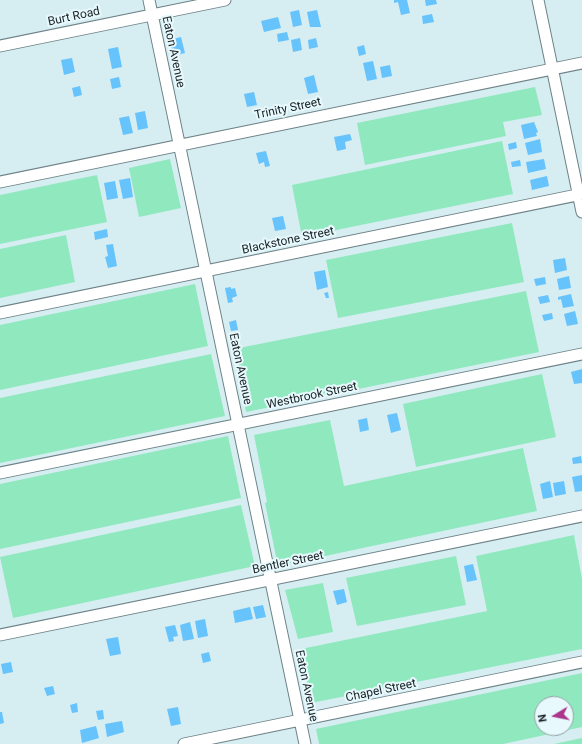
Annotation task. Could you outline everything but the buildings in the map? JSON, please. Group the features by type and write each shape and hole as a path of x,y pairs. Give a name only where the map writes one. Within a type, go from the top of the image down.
{"street":[{"name":"Eaton Avenue","path":"149,0 305,744"},
{"name":"Burt Road","path":"0,46 225,0"},
{"path":"538,0 580,195 582,212"},
{"name":"Trinity Street","path":"0,182 582,63"},
{"name":"Blackstone Street","path":"0,313 580,195"},
{"name":"Westbrook Street","path":"0,472 582,354"},
{"name":"Bentler Street","path":"0,635 582,516"},
{"name":"Chapel Street","path":"184,744 582,662"}],"green space":[{"path":"535,87 542,115 503,122 506,136 365,165 357,123"},
{"path":"502,141 513,194 302,237 292,185"},
{"path":"170,159 181,208 139,217 129,168"},
{"path":"97,175 107,222 0,244 0,195"},
{"path":"512,223 524,282 338,318 326,260"},
{"path":"66,235 75,282 0,298 0,249"},
{"path":"195,284 208,346 0,390 0,325"},
{"path":"526,291 539,352 246,412 234,349"},
{"path":"211,354 225,416 0,463 0,398"},
{"path":"542,374 556,437 416,467 403,404"},
{"path":"330,420 344,486 523,448 537,511 278,566 265,503 267,502 254,435"},
{"path":"228,436 241,498 0,549 0,484"},
{"path":"241,505 255,566 13,618 0,557"},
{"path":"574,535 582,579 582,649 311,703 301,649 487,611 476,556"},
{"path":"456,556 466,605 357,626 346,578"},
{"path":"323,583 333,632 298,639 285,590"},
{"path":"582,673 582,727 574,729 574,696 534,696 534,736 540,736 503,744 319,744 316,729"},
{"path":"582,738 582,744 554,744"}]}
